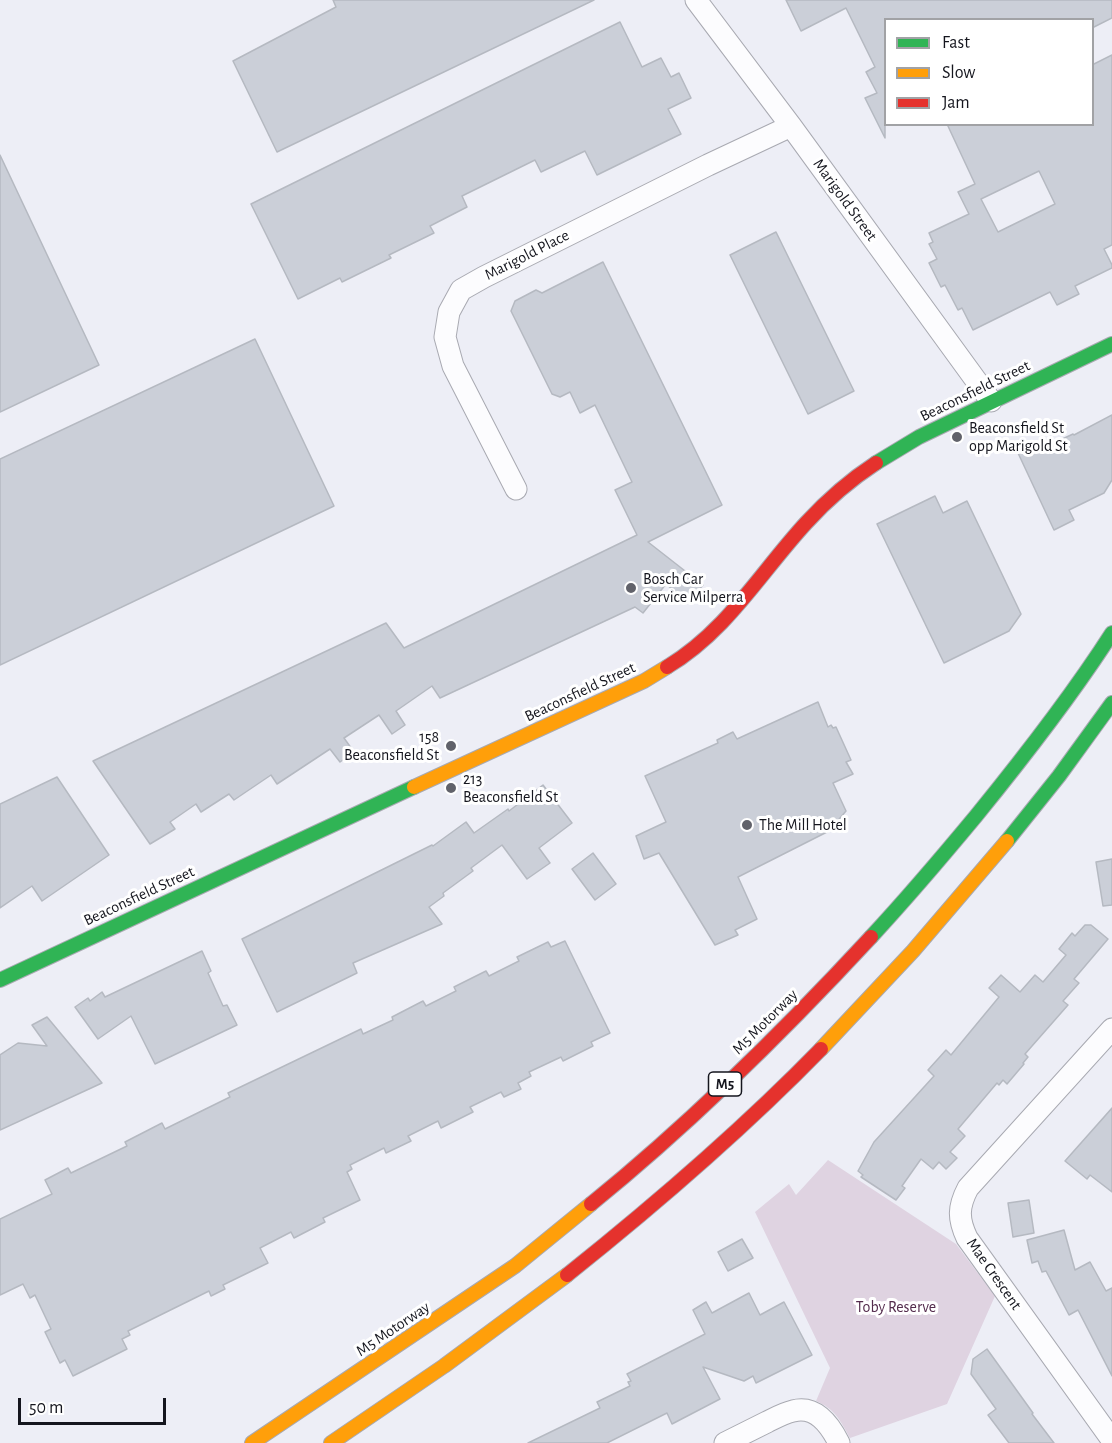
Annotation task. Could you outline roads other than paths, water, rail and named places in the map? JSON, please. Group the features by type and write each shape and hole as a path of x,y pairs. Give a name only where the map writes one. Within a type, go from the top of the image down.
{"main road":[{"name":"Beaconsfield Street","path":"0,980 644,681 704,641 729,616 805,524 851,480 919,437 1112,344"},
{"name":"M5 Motorway","path":"252,1443 397,1347 531,1253 656,1150 780,1032 866,944 934,866 1029,750 1112,633"},
{"name":"M5","path":"331,1443 445,1367 558,1282 678,1184 763,1106 834,1036 917,948 1052,785 1112,703"}],"street":[{"name":"Marigold Street","path":"696,0 791,126 991,401"},
{"name":"Marigold Place","path":"516,489 453,366 445,337 449,312 461,290 708,165 791,126"},
{"name":"Mae Crescent","path":"1112,1029 968,1188 962,1198 960,1211 961,1226 967,1238 1112,1440"},
{"path":"725,1443 787,1413 805,1410 815,1413 824,1420 839,1443"}],"place":[{"name":"Beaconsfield St opp Marigold St","path":"957,437"},
{"name":"Bosch Car Service Milperra","path":"631,588"},
{"name":"158 Beaconsfield St","path":"451,746"},
{"name":"213 Beaconsfield St","path":"451,788"},
{"name":"The Mill Hotel","path":"747,825"}],"park label":[{"name":"Toby Reserve","path":"896,1307"}]}
